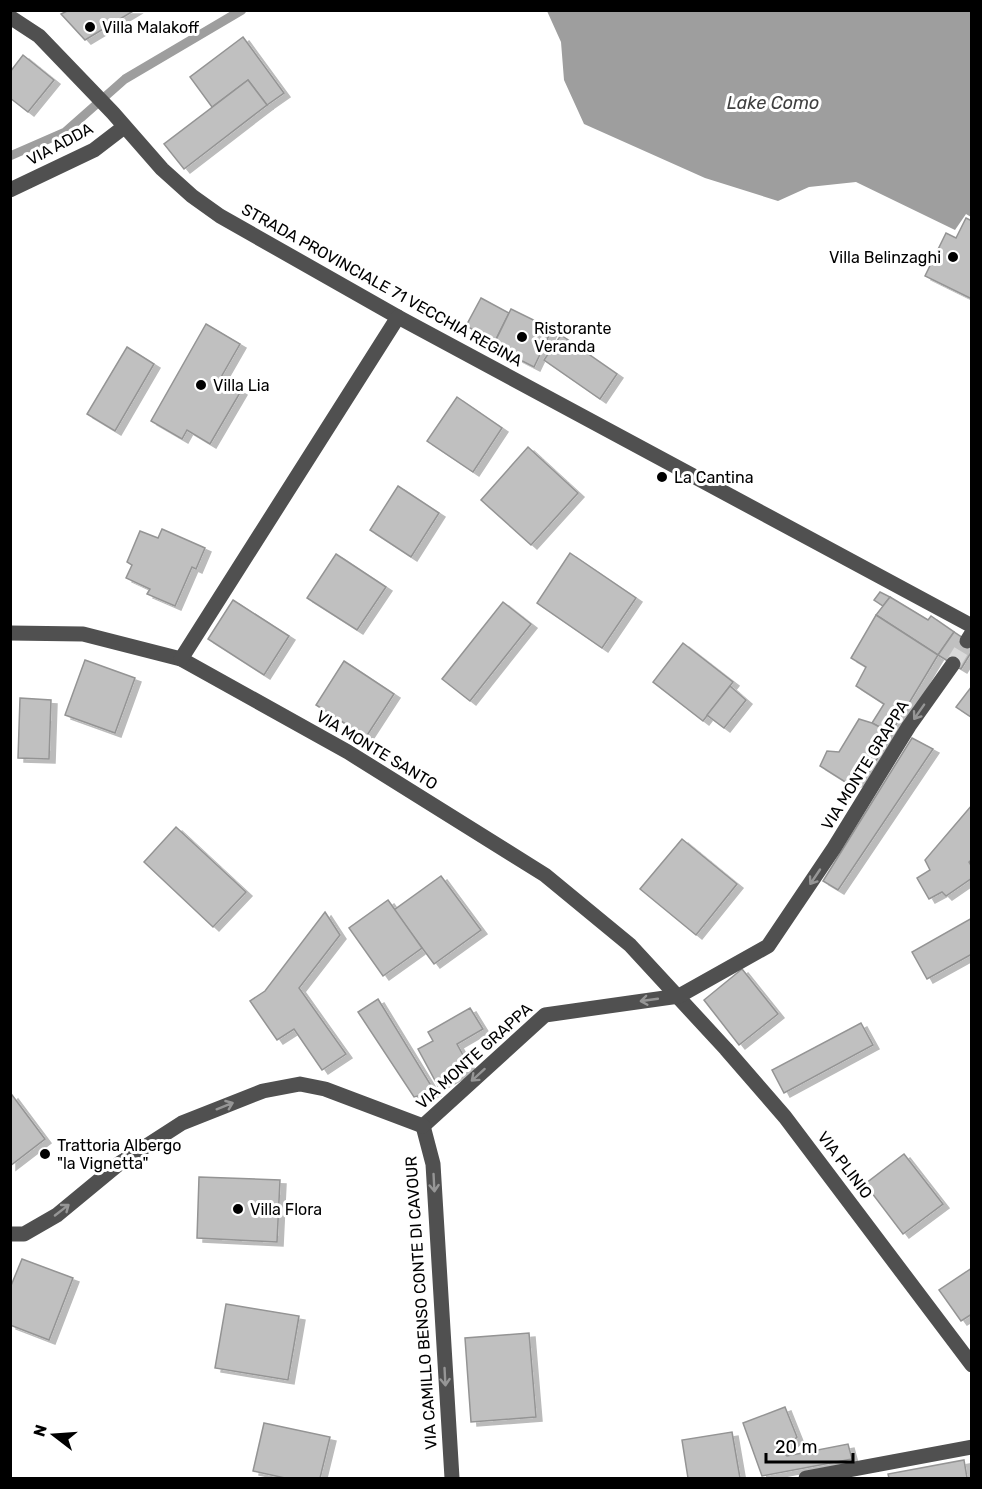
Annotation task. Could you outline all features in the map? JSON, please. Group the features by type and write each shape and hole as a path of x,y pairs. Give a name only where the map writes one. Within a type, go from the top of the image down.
{"street":[{"name":"STRADA PROVINCIALE 71 VECCHIA REGINA","path":"10,17 39,36 113,113 162,169 220,216 970,633"},
{"name":"VIA ADDA","path":"10,190 94,150 124,127"},
{"path":"181,659 398,317"},
{"name":"VIA MONTE SANTO","path":"10,633 82,634 181,659 348,752 545,875 630,945 679,996"},
{"name":"VIA MONTE GRAPPA","path":"10,1234 24,1234 57,1215 120,1163 182,1123 263,1091 300,1084 325,1089 423,1126 545,1015 679,996 768,946 834,848 909,726 953,664"},
{"name":"VIA PLINIO","path":"679,996 785,1117 972,1365"},
{"name":"VIA CAMILLO BENSO CONTE DI CAVOUR","path":"423,1126 433,1164 452,1479"},
{"path":"806,1479 972,1447"}],"water":[{"name":"Lake Como","path":"547,11 971,11 971,217 966,214 955,230 856,182 809,187 778,201 705,178 584,124 564,80 561,42"}],"building":[{"name":"Villa Malakoff","path":"69,10 135,10 85,40 61,14"},
{"path":"243,37 284,93 267,105 248,80 212,107 190,77"},
{"path":"23,55 54,80 28,112 10,98 10,72"},
{"path":"248,80 267,105 184,169 164,144"},
{"name":"Villa Belinzaghi","path":"966,218 972,221 972,299 925,276 946,233 956,238"},
{"path":"481,298 509,313 495,341 466,326"},
{"path":"511,309 552,329 534,367 493,346"},
{"name":"Villa Lia","path":"206,324 240,344 220,379 241,391 210,444 187,430 182,439 151,421"},
{"path":"561,335 617,374 600,399 544,360"},
{"path":"127,347 154,364 115,431 87,414"},
{"path":"457,397 502,428 473,472 427,441"},
{"path":"528,447 578,493 531,545 481,500"},
{"path":"398,486 439,513 411,557 370,530"},
{"path":"162,529 205,548 196,569 192,567 175,606 147,594 150,589 126,578 132,565 127,562 140,531 158,538"},
{"path":"570,553 636,598 602,648 537,603"},
{"path":"336,554 386,587 357,630 307,598"},
{"path":"880,592 890,597 883,606 874,600"},
{"path":"890,597 928,620 931,616 954,632 938,655 876,615"},
{"path":"233,600 289,636 264,675 208,639"},
{"path":"503,602 531,624 470,701 442,679"},
{"path":"876,615 938,655 891,733 872,723 884,704 856,686 866,667 851,658"},
{"path":"954,632 972,644 972,651 961,669 938,655"},
{"path":"683,643 733,682 703,721 653,682"},
{"path":"85,660 135,678 115,733 65,715"},
{"path":"344,661 394,694 366,737 316,705"},
{"path":"730,686 746,700 724,728 707,715"},
{"path":"972,686 972,716 971,717 956,707"},
{"path":"20,698 51,700 49,759 18,758"},
{"path":"859,719 891,733 877,759 860,781 850,785 820,766 827,751 839,752"},
{"path":"912,738 933,749 838,890 823,881"},
{"path":"972,805 972,859 969,862 972,867 972,878 946,896 942,892 929,899 917,878 930,870 925,860"},
{"path":"176,827 246,892 213,927 144,862"},
{"path":"682,839 737,884 696,935 640,889"},
{"path":"441,876 481,930 434,964 394,910"},
{"path":"388,900 422,948 383,976 349,928"},
{"path":"325,912 340,935 299,988 346,1054 322,1070 294,1029 277,1040 250,1001 265,991"},
{"path":"972,918 972,954 927,979 912,952"},
{"path":"742,969 778,1014 739,1045 704,1000"},
{"path":"378,999 435,1092 414,1097 358,1012"},
{"path":"470,1008 483,1029 457,1044 470,1068 438,1086 418,1049 433,1041 428,1032"},
{"path":"861,1023 873,1045 784,1093 772,1070"},
{"path":"12,1095 45,1139 10,1166 10,1097"},
{"path":"904,1154 943,1204 903,1234 865,1184"},
{"name":"Villa Flora","path":"199,1177 280,1180 277,1242 197,1238"},
{"path":"22,1259 73,1278 49,1340 10,1325 10,1288"},
{"path":"972,1268 972,1314 961,1321 939,1290"},
{"path":"226,1304 299,1316 288,1380 215,1368"},
{"path":"529,1333 536,1417 471,1422 465,1338"},
{"path":"785,1407 797,1437 783,1452 787,1456 848,1444 852,1459 762,1476 743,1423"},
{"path":"264,1423 330,1437 320,1478 285,1478 253,1471"},
{"path":"732,1432 740,1478 688,1478 682,1440"},
{"path":"964,1460 967,1478 889,1478 888,1474"}],"waterway":[{"path":"10,156 65,132 125,79 242,10"}],"tunnel":[{"path":"953,664 967,641"}],"place":[{"name":"Villa Malakoff","path":"90,27"},
{"name":"Villa Belinzaghi","path":"953,257"},
{"name":"Ristorante Veranda","path":"522,337"},
{"name":"Villa Lia","path":"201,385"},
{"name":"La Cantina","path":"662,477"},
{"name":"Trattoria Albergo \"la Vignetta\"","path":"45,1154"},
{"name":"Villa Flora","path":"238,1209"}]}
